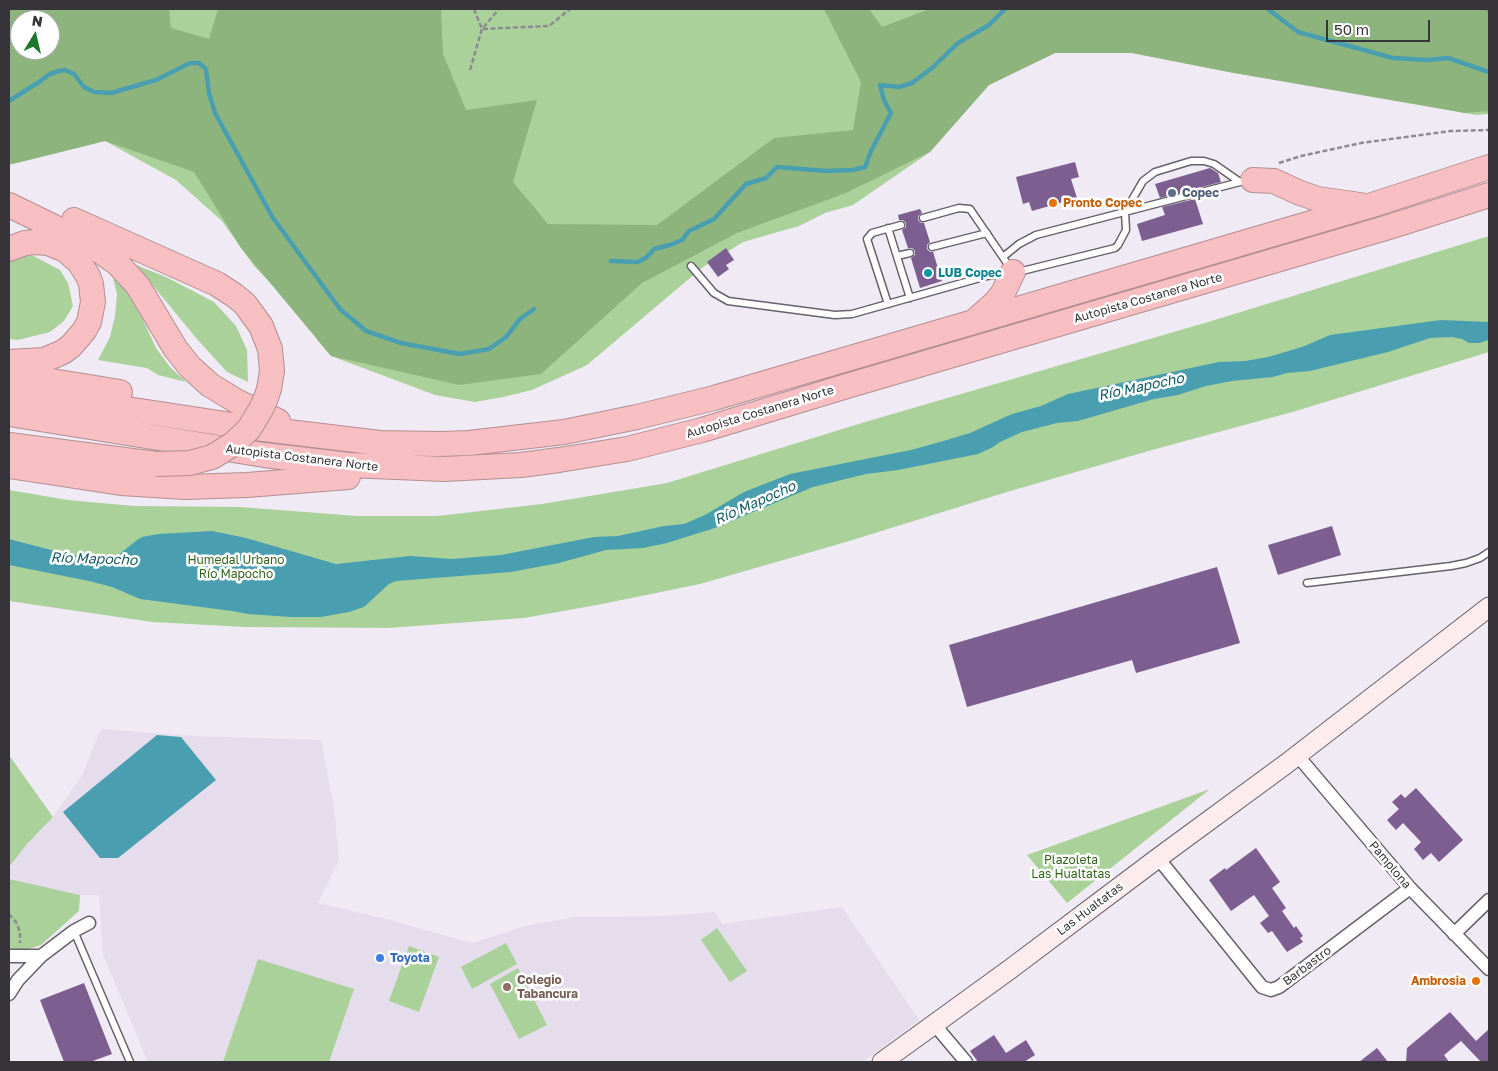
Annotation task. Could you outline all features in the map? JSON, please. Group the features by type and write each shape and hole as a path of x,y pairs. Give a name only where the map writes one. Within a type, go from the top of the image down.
{"highway":[{"name":"Autopista Costanera Norte","path":"9,391 239,426 380,442 440,444 504,440 564,432 682,406 972,323 1369,206 1489,167"},
{"path":"1246,181 1274,181 1318,199 1369,206"},
{"path":"9,191 217,284 234,294 255,316 261,326 272,360 269,389 261,409 249,428 233,444 212,457 190,463 156,464 9,445"},
{"name":"Autopista Costanera Norte","path":"9,414 348,466 444,469 521,465 593,455 661,441 708,428 1380,230 1489,195"},
{"path":"9,205 93,246 118,264 138,286 180,356 201,378 250,408 317,436"},
{"path":"9,248 36,242 65,250 79,262 88,276 93,302 89,322 78,339 67,349 54,357 44,360 9,362"},
{"path":"972,323 995,303 1003,293 1008,265"},
{"path":"9,374 131,394 239,426"},
{"path":"9,466 121,483 216,487 364,476 406,468"}],"street":[{"name":"Las Hualtatas","path":"882,1062 1009,970 1297,755 1489,607"},
{"name":"Pamplona","path":"1297,755 1410,888 1489,969"},
{"name":"Barbastro","path":"1158,858 1262,987 1271,990 1279,987 1410,888"},
{"path":"1454,934 1489,900"},
{"path":"9,994 18,980 41,956 74,931 89,924"},
{"path":"14,956 41,956"},
{"path":"934,1024 966,1062"}],"lane":[{"path":"923,218 960,208 967,208 972,211 1008,265 1024,271 1114,248 1121,242 1126,230 1125,212 1143,181 1155,172 1197,160 1209,162 1246,181"},
{"path":"691,266 714,293 728,301 835,315 852,314 987,276 1008,265 1019,244 1036,235 1246,181"},
{"path":"888,304 867,239 872,233 901,225"},
{"path":"888,228 910,298"},
{"path":"932,247 987,233"},
{"path":"897,256 910,253"},
{"path":"1307,583 1451,566 1480,558 1489,552"},
{"path":"74,931 130,1062"}],"path":[{"path":"474,9 482,29"},
{"path":"470,70 482,29 499,9"},
{"path":"482,29 549,26 570,9"},
{"path":"1485,9 1489,11"},
{"path":"1246,181 1281,162 1327,150 1361,143 1451,131 1489,130"},
{"path":"9,914 16,922 20,932 14,956"}],"shaded area":[{"name":"Colegio Tabancura","path":"101,729 194,736 321,740 334,807 339,860 318,903 386,919 472,943 525,926 575,917 666,916 715,912 722,924 842,907 919,1020 863,1062 148,1062 103,954 99,895 80,895 9,879 9,867 27,844 53,817 82,775"}],"green space":[{"path":"9,9 1489,9 1489,114 1476,115 1370,95 1234,73 1132,53 1055,53 989,85 930,152 853,205 825,213 799,226 743,242 703,267 587,365 532,390 475,402 435,395 331,356 302,317 254,266 222,221 176,180 105,141 9,165"},
{"path":"9,9 169,9 171,28 209,39 218,9 441,9 443,54 466,110 537,100 513,182 548,224 657,225 774,138 853,130 861,82 824,9 869,9 882,27 930,9 1489,9 1489,111 1465,113 1234,73 1132,53 1055,53 989,85 930,152 846,193 737,233 642,283 541,374 459,385 331,356 241,248 194,172 105,141 12,164 9,162"},
{"name":"Humedal Urbano Río Mapocho","path":"1489,236 1489,352 1296,411 1007,492 846,542 700,584 524,618 388,628 246,627 152,622 9,601 9,490 68,500 134,506 240,507 357,516 437,516 542,504 667,483"},
{"path":"26,252 60,270 68,283 73,306 64,321 50,332 18,340 9,339 9,259"},
{"path":"136,265 166,277 214,302 236,326 247,350 248,382 227,372"},
{"path":"112,274 121,281 156,348 170,367 186,382 158,375 147,368 98,360 110,337 115,316 117,294"},
{"path":"9,755 53,817 27,844 9,867"},
{"name":"Plazoleta Las Hualtatas","path":"1210,789 1067,903 1027,855"},
{"path":"9,879 80,895 79,911 41,945 28,949 14,950 9,948"},
{"path":"717,928 747,971 730,982 701,940"},
{"path":"506,943 517,964 472,989 461,967"},
{"path":"409,946 439,957 419,1012 389,1001"},
{"path":"258,959 354,989 329,1062 223,1062"},
{"path":"518,968 547,1025 519,1039 490,984"}],"water":[{"name":"Río Mapocho","path":"1441,320 1489,322 1489,340 1469,343 1452,337 1430,338 1388,352 1310,371 1206,386 1078,421 1057,423 1022,432 978,454 898,470 866,474 813,487 715,528 667,543 643,548 606,550 559,563 511,572 396,581 389,584 364,607 321,617 248,614 140,599 112,587 89,581 9,565 9,539 59,552 92,558 104,558 116,557 142,537 158,534 212,531 246,538 336,564 410,556 452,559 501,555 594,537 618,536 664,526 684,524 705,515 744,492 790,474 911,450 940,442 970,433 1012,414 1041,406 1068,394 1219,362 1245,361 1268,357 1302,347 1330,335"},
{"path":"157,735 181,737 216,780 118,858 100,858 63,812"}],"building":[{"path":"1075,162 1079,177 1071,179 1077,198 1032,211 1029,202 1023,204 1016,177"},
{"path":"1210,168 1218,173 1221,182 1160,198 1155,184"},
{"path":"1195,199 1203,224 1142,241 1137,224 1165,215 1162,207"},
{"path":"920,209 922,213 918,216 918,220 924,223 930,242 927,245 927,249 933,252 942,281 920,288 911,258 915,255 915,251 912,248 908,248 902,230 906,227 906,223 903,220 899,220 898,215"},
{"path":"726,248 734,260 726,265 729,269 718,277 707,262"},
{"path":"1332,526 1341,555 1278,575 1268,545"},
{"path":"1217,567 1240,643 1136,673 1132,660 967,707 949,645"},
{"path":"1416,788 1463,840 1439,862 1431,853 1423,860 1414,849 1421,842 1403,823 1396,830 1387,820 1399,809 1392,802 1401,794 1405,798"},
{"path":"1256,848 1280,882 1272,888 1286,908 1282,911 1294,928 1296,926 1303,936 1300,938 1303,942 1287,952 1272,931 1268,933 1260,923 1269,916 1254,895 1231,911 1209,880"},
{"path":"84,983 112,1054 90,1062 64,1062 40,1000"},
{"path":"1450,1012 1476,1041 1489,1029 1489,1062 1481,1062 1461,1041 1444,1055 1449,1062 1406,1062 1407,1048"},
{"path":"994,1035 1006,1053 1026,1040 1035,1055 1024,1062 978,1062 970,1051"},
{"path":"1377,1048 1388,1062 1359,1062"}],"waterway":[{"path":"611,261 638,262 647,257 654,249 682,240 689,231 714,219 746,184 766,178 777,167 826,171 853,170 865,167 871,151 891,113 884,100 880,85 899,87 912,83 932,68 958,43 989,25 1005,9"},
{"path":"1268,9 1298,32 1393,58 1428,60 1448,58 1489,72"},
{"path":"9,101 50,74 59,71 65,70 74,74 84,87 94,92 111,93 156,80 190,63 199,63 206,69 209,93 215,113 273,218 340,309 366,331 401,343 460,354 489,349 506,337 520,319 534,309"}],"place":[{"name":"Copec","path":"1172,193"},
{"name":"Pronto Copec","path":"1053,203"},
{"name":"LUB Copec","path":"928,273"},
{"name":"Toyota","path":"380,958"},
{"name":"Ambrosia","path":"1476,981"},
{"name":"Colegio Tabancura","path":"507,987"}]}
